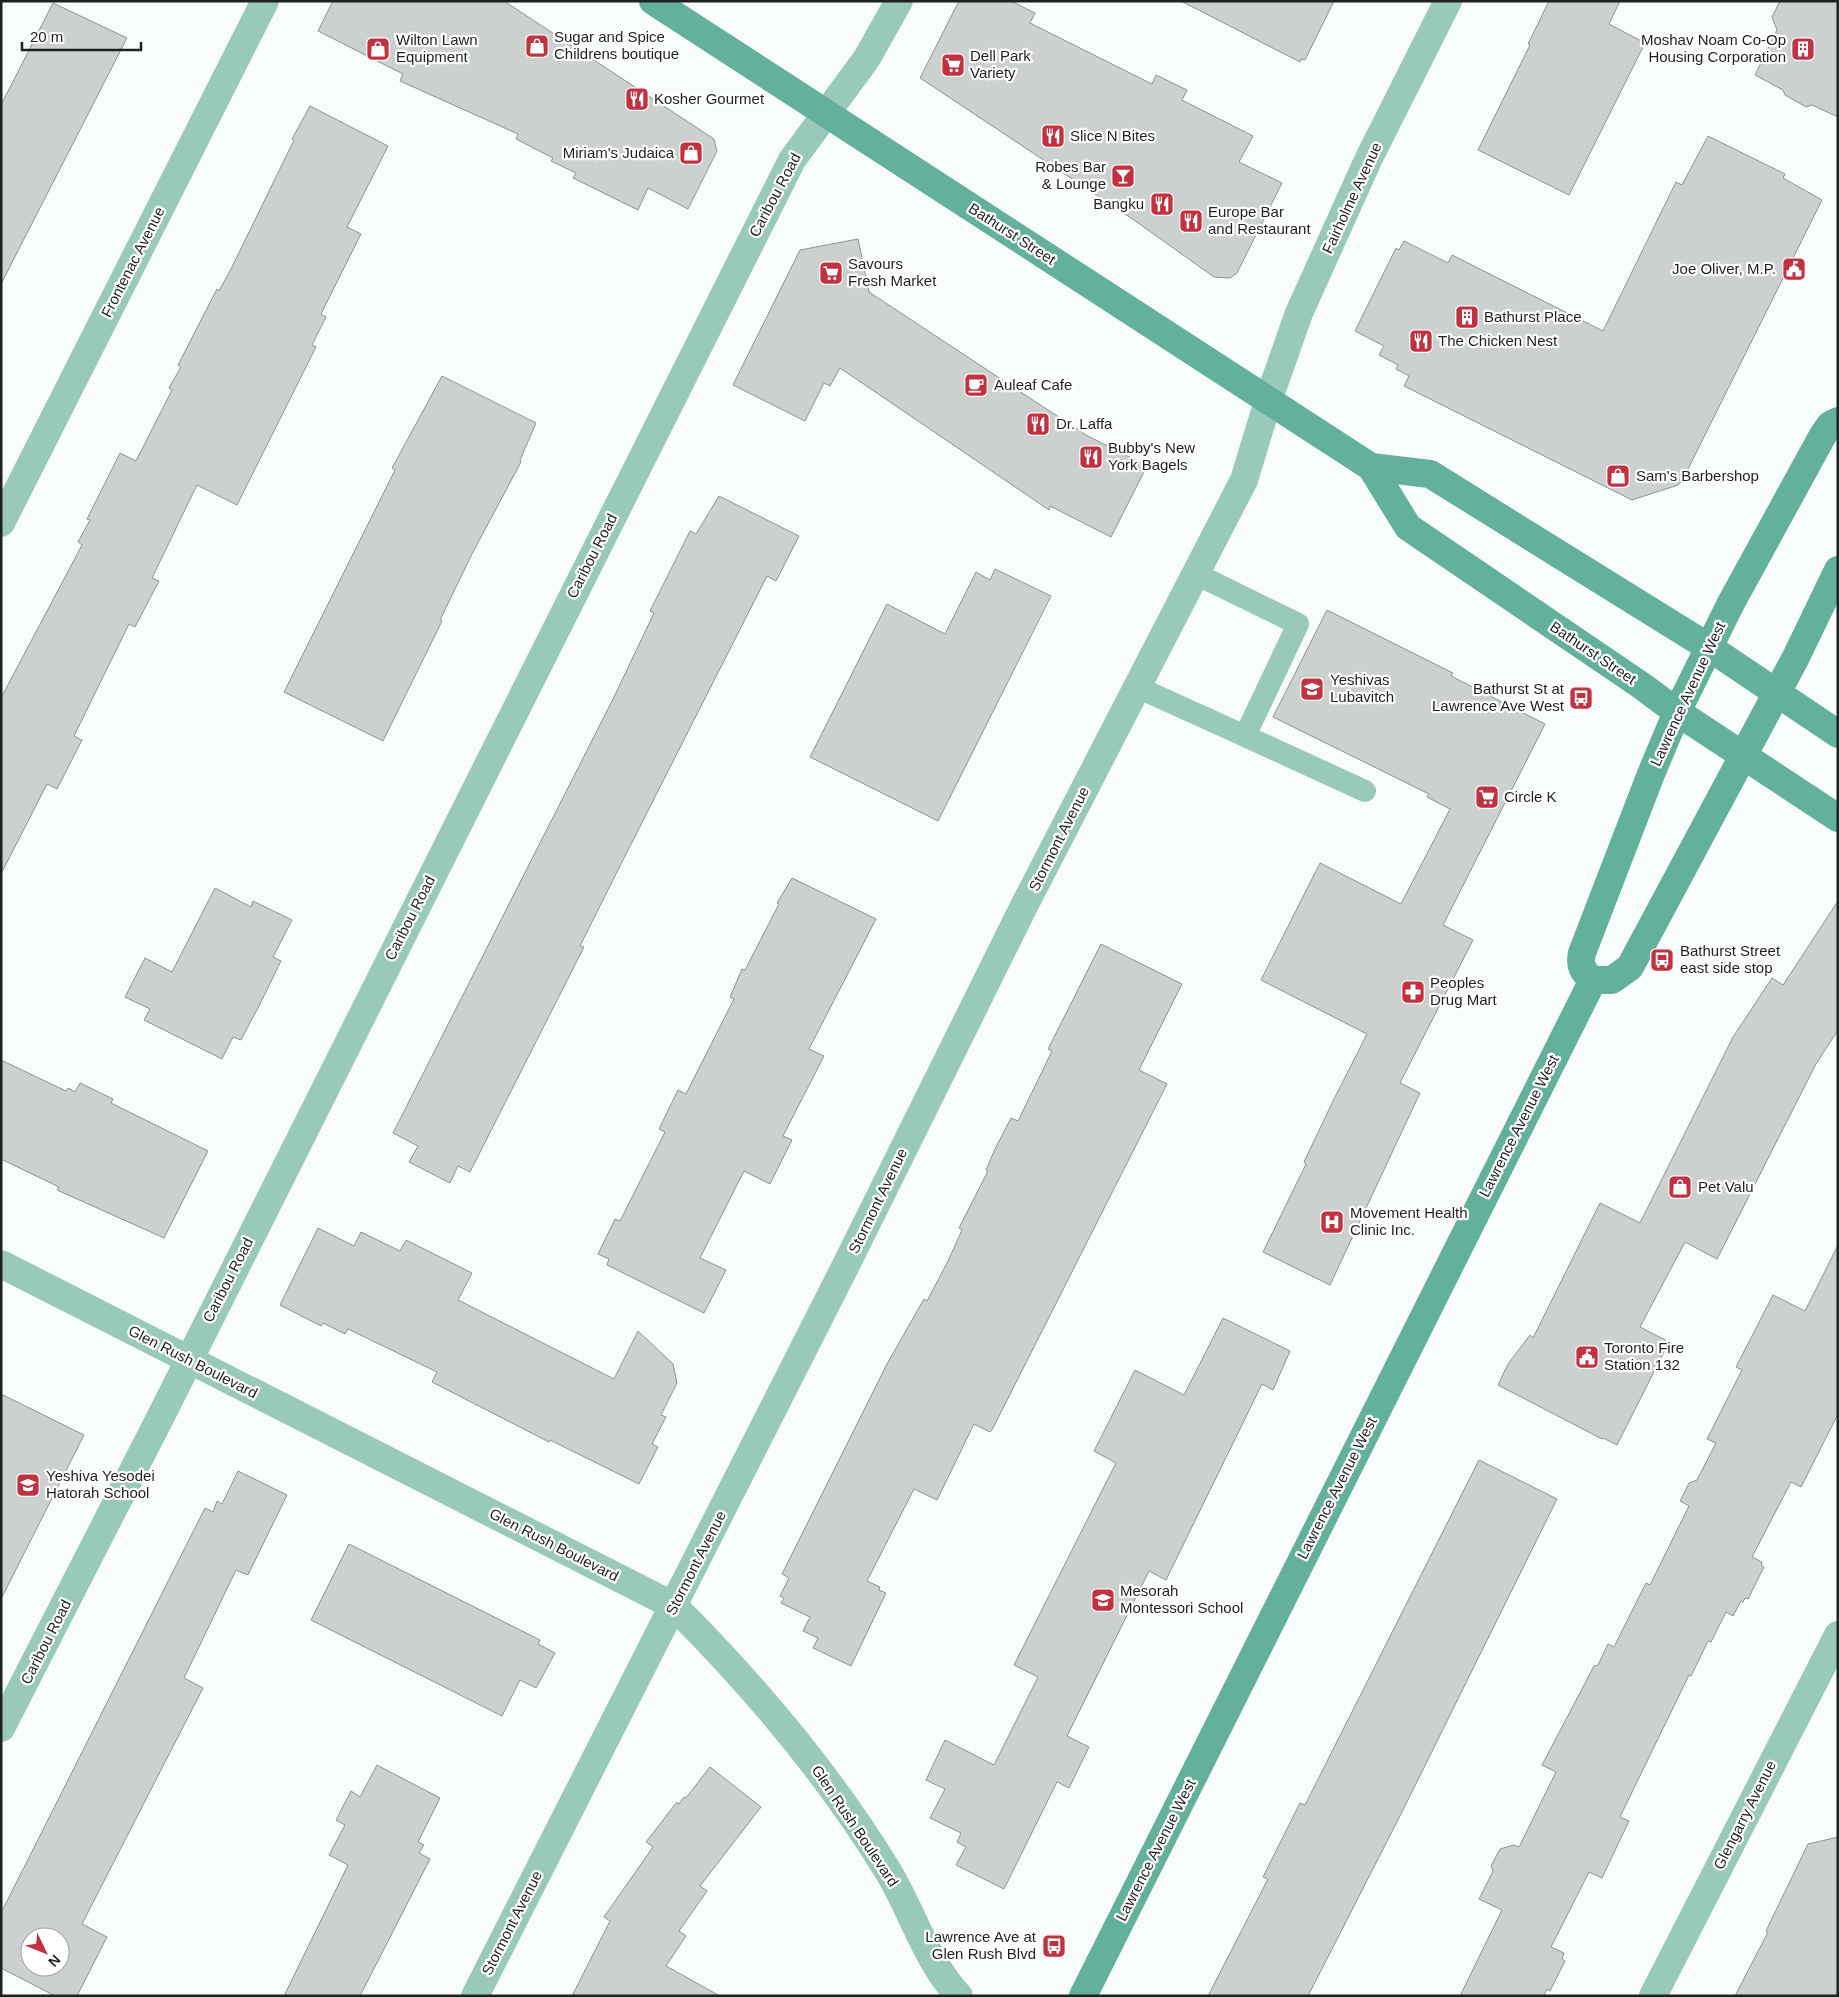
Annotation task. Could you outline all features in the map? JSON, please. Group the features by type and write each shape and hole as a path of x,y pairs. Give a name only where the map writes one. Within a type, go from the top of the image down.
{"main road":[{"name":"Bathurst Street","path":"653,1 1370,467 1408,527 1634,680 1677,712 1838,818"},
{"name":"Lawrence Avenue West","path":"1083,1996 1593,980 1582,968 1580,961 1582,952 1677,712 1731,603 1823,436 1830,425 1838,421"},
{"name":"Bathurst Street","path":"1370,467 1430,474 1710,648 1838,734"},
{"path":"1593,980 1612,980 1630,967 1743,756 1838,570"}],"street":[{"name":"Frontenac Avenue","path":"1,523 265,1"},
{"name":"Caribou Road","path":"1,1728 189,1359 792,160 868,58 900,1"},
{"name":"Fairholme Avenue","path":"1268,401 1299,314 1368,160 1448,1"},
{"name":"Stormont Avenue","path":"475,1996 674,1606 1024,906 1244,480 1268,401"},
{"name":"Glen Rush Boulevard","path":"1,1264 674,1606 775,1714 826,1781 886,1868 916,1922 936,1966 959,1996"},
{"name":"Glengarry Avenue","path":"1653,1996 1838,1635"}],"lane":[{"path":"1196,574 1298,624 1245,736"},
{"path":"1137,688 1365,791"}],"building":[{"path":"333,1 504,1 714,139 717,151 688,209 648,188 638,210 573,178 576,173 551,161 553,158 516,139 518,134 400,81 403,74 318,31"},
{"path":"959,1 1011,1 1035,13 1030,23 1152,84 1156,75 1187,90 1182,100 1253,136 1239,162 1282,183 1237,273 1230,278 1214,277 1131,218 920,78"},
{"path":"1181,1 1334,1 1305,60 1301,59 1300,62"},
{"path":"1549,1 1620,1 1609,24 1645,43 1569,195 1478,150 1530,45 1528,44"},
{"name":"Moshav Noam Co-Op Housing Corporation","path":"1780,1 1838,1 1838,117 1812,105 1806,107 1785,95 1783,90 1755,75 1777,30 1772,17"},
{"path":"53,3 127,38 1,284 1,105"},
{"path":"310,106 388,146 347,227 361,234 321,314 326,317 312,345 316,347 237,505 197,485 152,578 159,581 135,627 129,624 74,736 82,740 57,789 47,784 1,874 1,698 82,545 78,542 90,520 87,519 120,453 136,461 172,390 169,388 181,367 178,365 217,289 219,291 231,269 294,140 292,139"},
{"name":"Bathurst Place","path":"1708,136 1785,174 1783,178 1822,200 1682,481 1678,485 1632,500 1404,386 1409,376 1396,369 1398,365 1379,355 1384,346 1355,331 1396,248 1399,250 1404,241 1448,263 1452,255 1603,331 1676,182 1682,185"},
{"path":"858,239 869,292 1086,435 1147,466 1111,537 1050,506 1049,510 840,368 830,386 824,383 805,421 733,385 800,250"},
{"path":"442,376 536,423 520,460 521,462 472,554 440,620 442,621 383,741 284,692 395,470 392,468"},
{"path":"719,496 799,536 776,581 767,576 580,946 584,947 470,1172 458,1166 450,1183 409,1162 418,1146 393,1133 614,697 654,613 650,611 690,531 696,534"},
{"path":"995,569 1051,596 938,821 810,757 887,604 945,634 976,572 990,580"},
{"path":"1327,610 1453,673 1451,676 1545,724 1443,925 1473,940 1400,1083 1420,1093 1330,1285 1263,1252 1306,1164 1304,1162 1333,1101 1367,1034 1261,980 1320,863 1401,904 1450,809 1427,797 1429,794 1273,717"},
{"path":"792,878 876,919 809,1049 824,1056 783,1136 792,1140 770,1184 744,1171 700,1258 726,1270 704,1313 607,1265 609,1259 598,1254 615,1219 620,1221 665,1132 659,1129 678,1090 686,1094 734,999 730,997 742,969 745,970 779,904 777,903"},
{"path":"215,888 251,907 253,901 292,920 273,957 281,961 259,1006 241,1040 233,1037 222,1059 144,1020 150,1009 125,997 145,958 172,972"},
{"path":"1838,901 1838,1030 1816,1064 1717,1259 1685,1242 1640,1327 1669,1342 1617,1445 1498,1385 1508,1364 1530,1335 1533,1338 1600,1203 1640,1223 1733,1037 1772,978 1783,985"},
{"path":"1101,944 1182,984 1139,1070 1167,1084 993,1428 990,1432 974,1424 937,1500 914,1489 867,1581 880,1587 879,1590 886,1593 851,1666 813,1648 818,1638 803,1631 810,1617 781,1603 784,1598 780,1596 789,1578 782,1574 887,1364 924,1299 927,1301 948,1261 962,1230 959,1228 988,1171 986,1170 995,1149 1011,1118 1018,1121 1052,1051 1048,1049"},
{"path":"1,1060 66,1091 68,1088 75,1092 80,1083 113,1099 111,1103 208,1151 164,1238 57,1190 59,1187 1,1159"},
{"path":"318,1228 354,1246 361,1232 400,1251 406,1240 472,1273 458,1300 614,1379 638,1331 673,1364 677,1383 661,1415 666,1417 652,1444 658,1447 639,1484 550,1440 549,1442 432,1382 437,1372 348,1329 345,1334 323,1323 321,1326 280,1305"},
{"path":"1838,1245 1838,1414 1801,1487 1791,1482 1752,1557 1762,1562 1761,1565 1764,1567 1748,1599 1745,1598 1743,1602 1741,1601 1733,1616 1726,1612 1711,1642 1708,1641 1691,1676 1689,1675 1620,1817 1629,1821 1602,1878 1589,1872 1551,1947 1564,1953 1562,1959 1565,1961 1550,1991 1547,1989 1544,1996 1460,1996 1502,1910 1479,1899 1493,1871 1491,1866 1500,1849 1514,1845 1519,1847 1556,1772 1542,1765 1594,1666 1598,1665 1608,1644 1614,1647 1646,1583 1650,1585 1689,1506 1680,1501 1689,1483 1697,1480 1716,1443 1707,1439 1742,1370 1736,1367 1773,1295 1805,1311"},
{"path":"1223,1318 1290,1351 1273,1390 1262,1384 1166,1580 1149,1571 1067,1736 1089,1747 1069,1788 1057,1782 1004,1889 956,1865 966,1847 957,1842 961,1833 930,1818 945,1789 926,1780 945,1740 994,1765 1038,1677 1014,1665 1116,1463 1094,1451 1135,1370 1184,1395"},
{"path":"1,1394 84,1435 1,1599"},
{"path":"1479,1460 1557,1499 1402,1812 1308,1996 1208,1996 1268,1879 1263,1877 1300,1803 1305,1805"},
{"path":"238,1471 287,1495 248,1575 236,1570 184,1678 203,1688 82,1924 107,1937 77,1996 55,1996 1,1968 1,1913 205,1508 213,1512 217,1501 222,1504"},
{"path":"349,1544 540,1640 538,1644 555,1653 536,1688 520,1680 502,1716 311,1620"},
{"path":"377,1765 440,1798 418,1842 424,1845 419,1853 430,1859 360,1996 284,1996 348,1865 329,1855 345,1825 336,1820 351,1791 360,1797"},
{"path":"710,1767 761,1807 700,1886 707,1891 679,1931 686,1936 666,1966 720,1996 572,1996 610,1921 604,1917 653,1847 646,1842 677,1802 679,1804 684,1797 686,1798"},
{"path":"1838,1837 1838,1996 1735,1996 1768,1932 1766,1931 1808,1844"}],"place":[{"name":"Sugar and Spice Childrens boutique","path":"537,46"},
{"name":"Wilton Lawn Equipment","path":"378,49"},
{"name":"Moshav Noam Co-Op Housing Corporation","path":"1803,49"},
{"name":"Dell Park Variety","path":"953,65"},
{"name":"Kosher Gourmet","path":"637,99"},
{"name":"Slice N Bites","path":"1053,136"},
{"name":"Miriam's Judaica","path":"691,153"},
{"name":"Robes Bar & Lounge","path":"1123,176"},
{"name":"Bangku","path":"1162,204"},
{"name":"Europe Bar and Restaurant","path":"1191,221"},
{"name":"Joe Oliver, M.P.","path":"1794,269"},
{"name":"Savours Fresh Market","path":"831,273"},
{"name":"Bathurst Place","path":"1467,317"},
{"name":"The Chicken Nest","path":"1421,341"},
{"name":"Auleaf Cafe","path":"976,385"},
{"name":"Dr. Laffa","path":"1038,424"},
{"name":"Bubby's New York Bagels","path":"1091,457"},
{"name":"Sam's Barbershop","path":"1618,476"},
{"name":"Yeshivas Lubavitch","path":"1312,689"},
{"name":"Bathurst St at Lawrence Ave West","path":"1581,698"},
{"name":"Circle K","path":"1487,797"},
{"name":"Bathurst Street east side stop","path":"1662,960"},
{"name":"Peoples Drug Mart","path":"1413,992"},
{"name":"Pet Valu","path":"1680,1187"},
{"name":"Movement Health Clinic Inc.","path":"1332,1222"},
{"name":"Toronto Fire Station 132","path":"1587,1357"},
{"name":"Yeshiva Yesodei Hatorah School","path":"28,1485"},
{"name":"Mesorah Montessori School","path":"1103,1600"},
{"name":"Lawrence Ave at Glen Rush Blvd","path":"1054,1946"}]}
